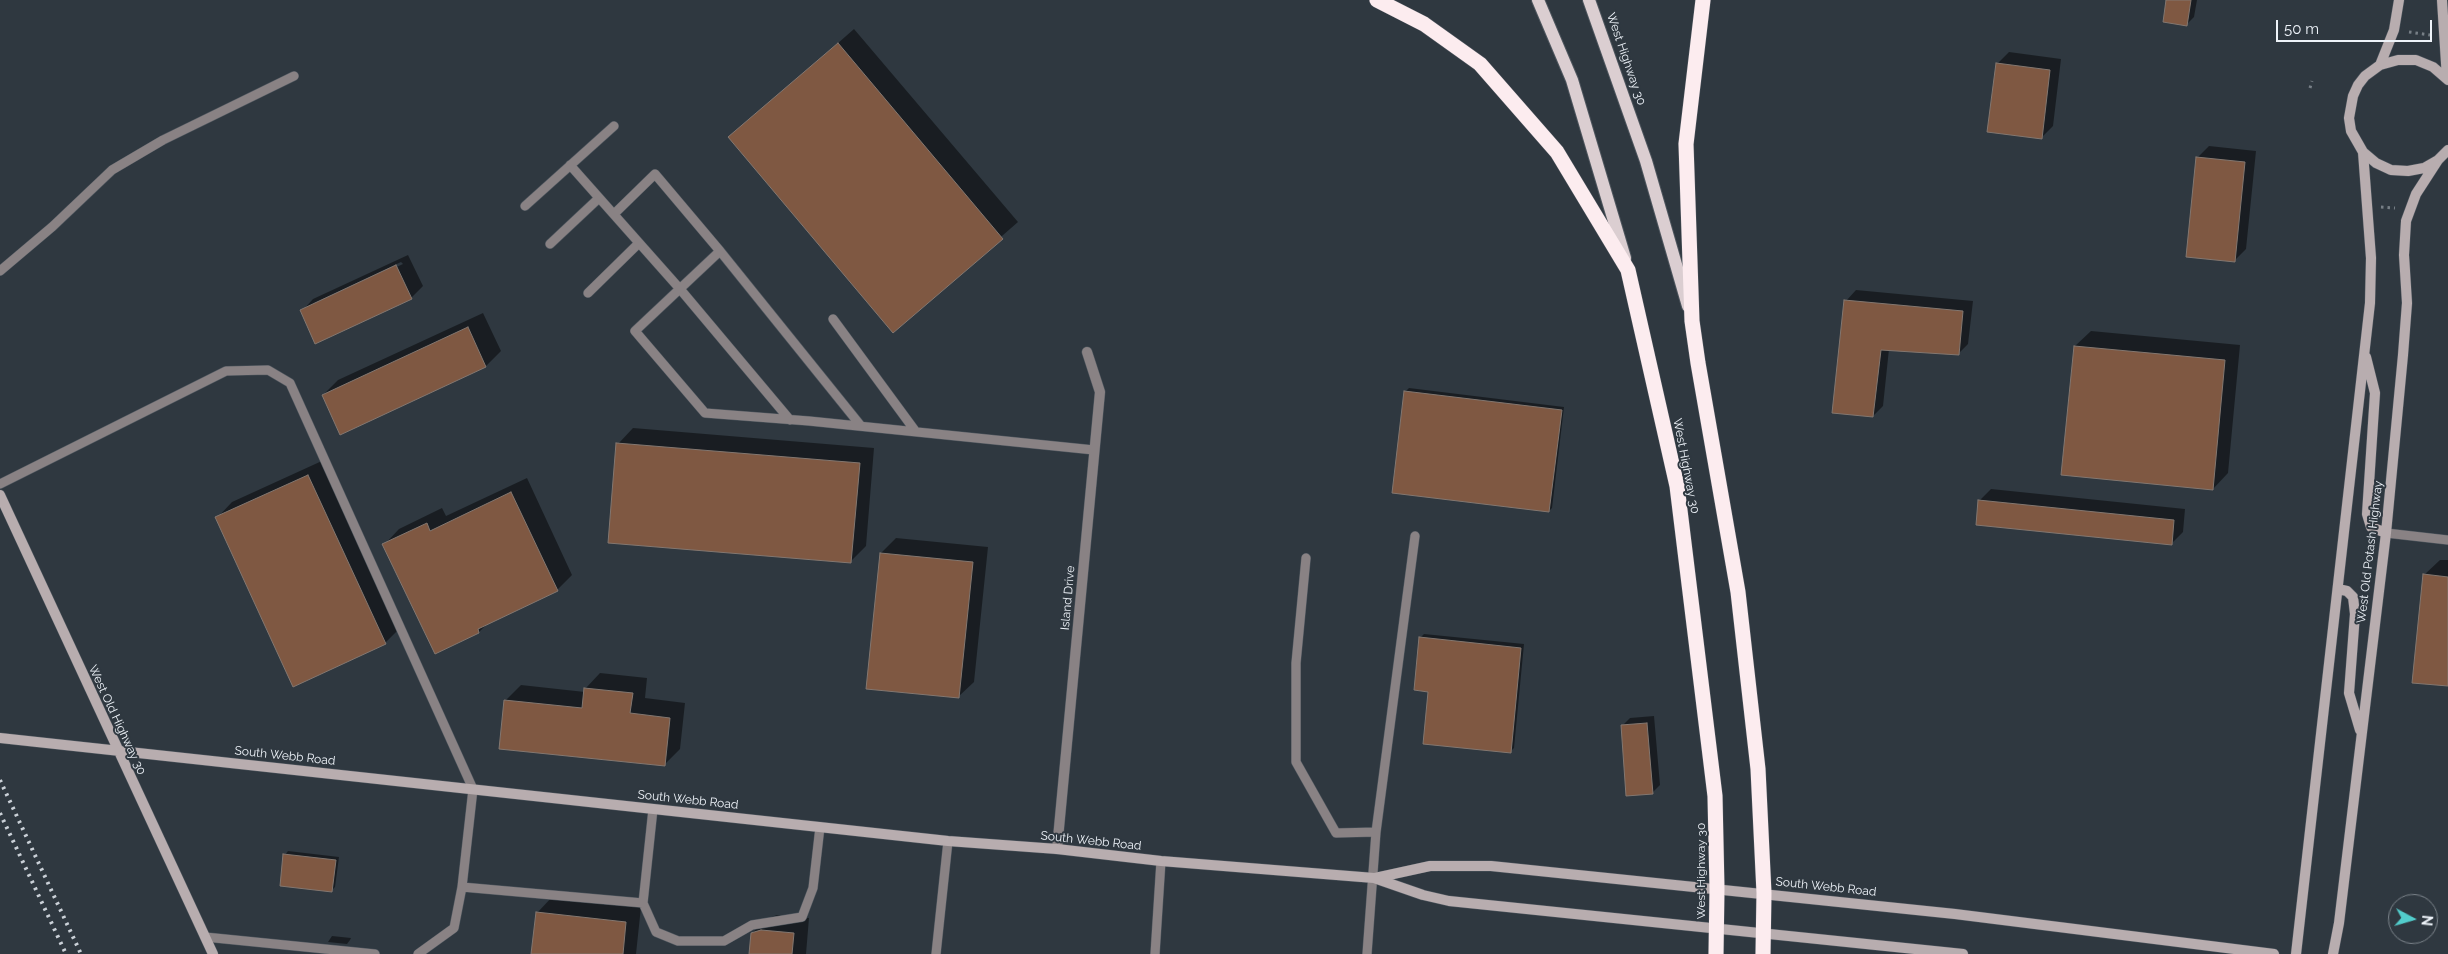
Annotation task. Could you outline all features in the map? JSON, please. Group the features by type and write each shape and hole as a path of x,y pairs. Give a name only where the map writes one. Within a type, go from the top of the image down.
{"highway":[{"path":"1377,0 1424,24 1480,64 1557,152 1628,270"},
{"path":"1692,321 1686,144 1703,0"},
{"name":"West Highway 30","path":"1628,270 1677,486 1715,796 1716,954"},
{"name":"West Highway 30","path":"1692,321 1738,592 1758,769 1764,893 1763,954"}],"main road":[{"name":"West Highway 30","path":"1538,0 1572,80 1628,270"},
{"name":"West Highway 30","path":"1589,0 1646,161 1692,321"}],"street":[{"path":"2380,65 2394,30 2399,0"},
{"path":"2442,0 2448,79"},
{"path":"2448,79 2433,67 2416,60 2398,60 2380,65 2365,76 2358,85 2350,107 2351,131 2363,152 2376,163 2391,170 2408,171 2424,168 2438,160 2448,150"},
{"path":"2296,954 2370,303 2371,258 2363,152"},
{"name":"West Old Potash Highway","path":"2333,954 2339,923 2386,534 2407,303 2404,255 2406,221 2416,194 2438,160"},
{"path":"2364,351 2375,393 2367,514 2371,527 2386,534"},
{"name":"Island Drive","path":"1057,849 1100,392 1087,352"},
{"name":"West Old Highway 30","path":"0,495 213,954"},
{"path":"2338,589 2347,591 2353,597 2355,614 2349,693 2361,734"},
{"name":"South Webb Road","path":"0,738 948,841 1374,878 1423,895 1450,901 1963,954"},
{"name":"South Webb Road","path":"1374,878 1430,866 1455,864 1764,893 1964,915 2274,954"}],"lane":[{"path":"0,271 52,227 112,170 163,140 294,76"},
{"path":"525,206 614,126"},
{"path":"570,165 680,289 790,420"},
{"path":"614,214 655,174 720,251 861,426"},
{"path":"550,244 599,198"},
{"path":"588,293 639,243"},
{"path":"720,251 635,331 705,413 861,426 1094,450"},
{"path":"833,319 916,432"},
{"path":"0,484 226,372 268,370 290,383 473,789 462,887 454,928 418,954"},
{"path":"2386,534 2448,540"},
{"path":"1366,954 1374,878 1376,832 1415,536"},
{"path":"1306,558 1296,664 1296,762 1336,833 1376,832"},
{"path":"653,809 643,903 656,932 678,942 724,941 752,925 802,917 813,888 820,827"},
{"path":"936,954 948,841"},
{"path":"1155,954 1161,861"},
{"path":"462,887 643,903"},
{"path":"205,937 375,954"}],"path":[{"path":"2409,32 2430,35"},
{"path":"2310,88 2312,81"},
{"path":"2380,207 2395,208"}],"building":[{"path":"2166,0 2191,0 2187,26 2163,22"},
{"path":"838,43 1003,239 893,333 728,137"},
{"path":"1996,63 2050,70 2042,139 1987,132"},
{"path":"2196,157 2245,162 2235,262 2186,257"},
{"path":"396,265 412,299 315,344 300,310"},
{"path":"1844,300 1963,311 1959,355 1881,350 1873,417 1832,413"},
{"path":"468,327 486,367 340,435 322,395"},
{"path":"2074,346 2225,360 2213,490 2061,475"},
{"path":"1404,391 1562,410 1549,512 1392,493"},
{"path":"616,443 860,463 851,563 608,543"},
{"path":"308,475 386,644 293,687 215,517"},
{"path":"511,492 558,591 478,629 479,633 435,654 382,544 427,523 430,531"},
{"path":"1978,500 2174,520 2172,545 1976,525"},
{"path":"880,553 973,562 959,698 866,689"},
{"path":"2423,574 2448,577 2448,686 2412,683"},
{"path":"1419,637 1521,648 1511,753 1423,744 1428,692 1414,690"},
{"path":"584,688 633,693 630,713 670,718 665,766 499,749 504,700 582,708"},
{"path":"1647,723 1653,794 1626,796 1621,725"},
{"path":"283,854 336,860 332,892 280,886"},
{"path":"536,912 626,922 623,954 531,954"},
{"path":"761,930 794,933 792,954 749,954 751,933"}],"railway":[{"path":"0,780 81,954"},
{"path":"0,813 66,954"}]}
